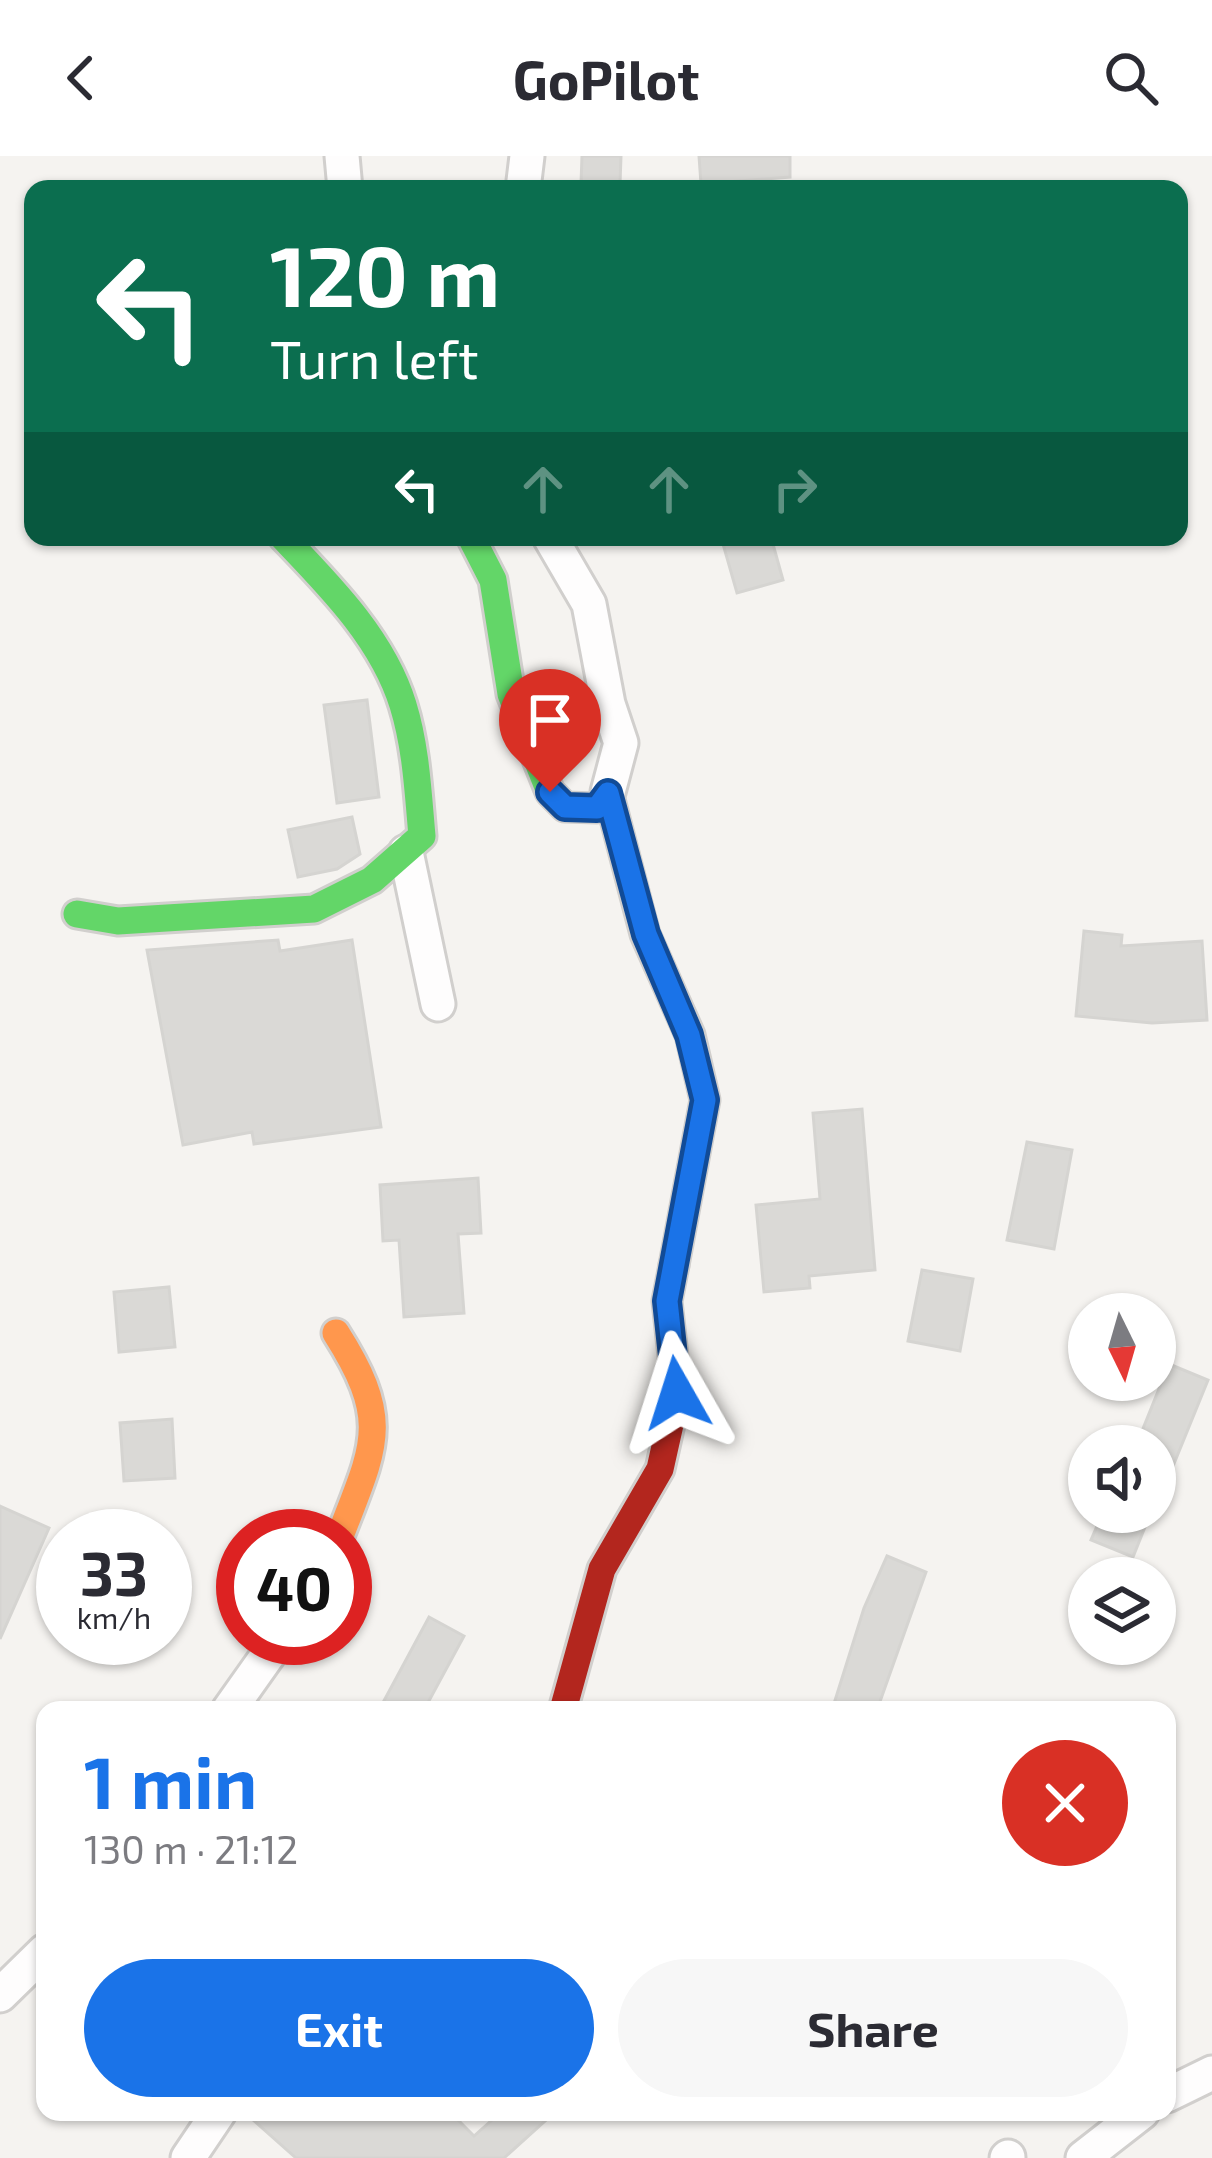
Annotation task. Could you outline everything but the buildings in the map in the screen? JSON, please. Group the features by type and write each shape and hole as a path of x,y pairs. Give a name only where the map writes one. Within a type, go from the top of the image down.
{"street":[{"path":"77,914 118,921 314,909 344,900 386,872 422,836 417,782 397,687 332,588 292,546"},
{"path":"476,546 493,580 511,694 550,792 565,807 597,808 608,793 621,742 608,704 589,604 555,546"},
{"path":"565,1701 602,1569 660,1469 677,1393 667,1301 705,1100 689,1035 646,934 608,793"},
{"path":"406,853 438,1004"},
{"path":"336,1333 366,1377 378,1414 350,1509"},
{"path":"236,1701 261,1665"},
{"path":"0,1995 36,1962"},
{"path":"1176,2091 1212,2073"},
{"path":"188,2158 213,2121"},
{"path":"1083,2158 1130,2121"}],"traffic: fast":[{"path":"77,914 118,921 314,909 372,880 422,836 411,737 394,681 353,614 292,546"},
{"path":"476,546 493,580 511,694 550,792 565,807 597,808 608,792 645,934 690,1035 705,1100 674,1265"}],"traffic: slow":[{"path":"336,1333 354,1363 371,1412 369,1455 350,1509"}],"traffic: jam":[{"path":"565,1701 602,1569 660,1469 677,1393 667,1301 674,1265"}],"route":[{"path":"550,792 565,807 597,808 608,793 646,934 689,1035 705,1100 667,1301 677,1393"}]}
